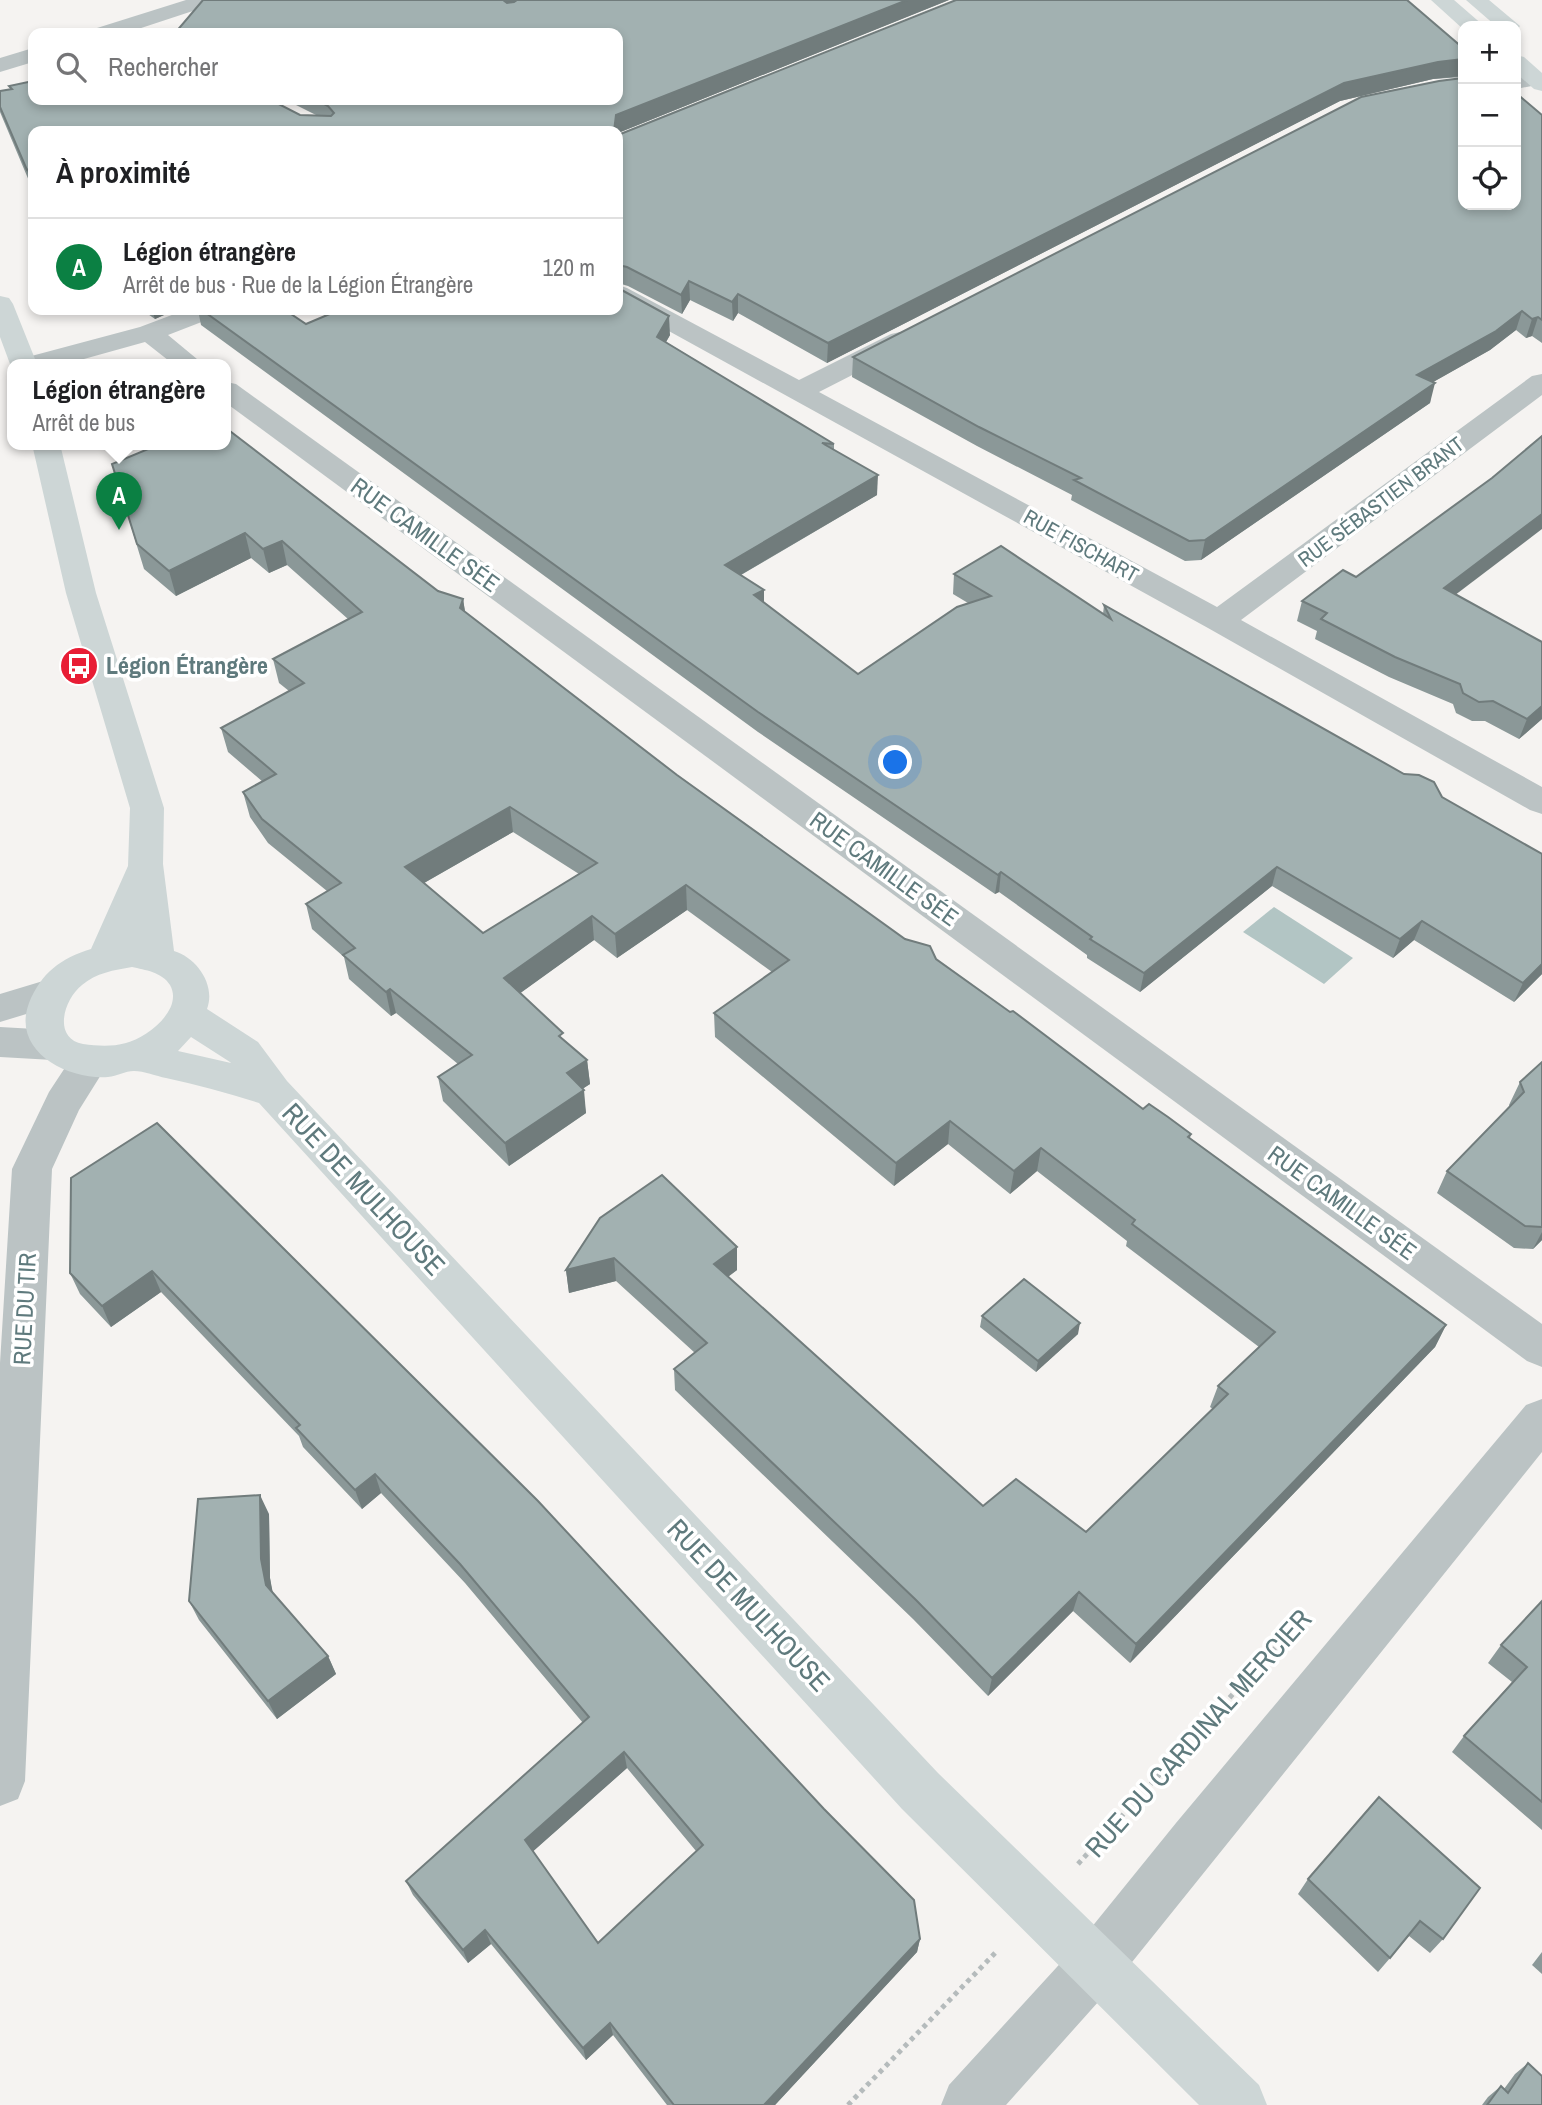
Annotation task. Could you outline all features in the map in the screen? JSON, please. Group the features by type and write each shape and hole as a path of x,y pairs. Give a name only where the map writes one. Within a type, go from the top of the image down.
{"street":[{"path":"140,28 207,0"},
{"path":"1441,0 1467,21"},
{"path":"1476,0 1502,21"},
{"path":"0,65 28,57"},
{"path":"1521,68 1532,82"},
{"name":"RUE FISCHART","path":"623,296 1219,621 1542,802"},
{"path":"0,304 22,359"},
{"path":"53,359 149,333 195,315"},
{"path":"797,392 920,329"},
{"path":"149,333 183,359"},
{"name":"RUE SÉBASTIEN BRANT","path":"1219,621 1542,382"},
{"name":"RUE CAMILLE SÉE","path":"231,394 1542,1348"},
{"path":"47,450 81,593 147,808 145,864 156,956"},
{"path":"106,957 145,864"},
{"path":"0,1042 114,1062 137,1057 177,1032 188,1016 192,996 187,979 175,965 156,956 132,953 106,957 76,971 53,992 44,1010 44,1029 71,1053"},
{"path":"0,1008 53,992"},
{"name":"RUE DE MULHOUSE","path":"188,1016 244,1052 273,1092 920,1791 1239,2105"},
{"name":"RUE DU TIR","path":"0,1781 32,1169 63,1102 71,1053"},
{"name":"RUE DE MULHOUSE","path":"137,1057 217,1074 273,1092"},
{"path":"969,2105 1097,1963 1211,1820 1542,1419"}],"path":[{"name":"RUE DU CARDINAL MERCIER","path":"848,2105 1038,1908 1290,1632"}],"shaded area":[{"path":"1274,907 1353,958 1324,984 1243,932"}],"building":[{"path":"203,0 503,0 507,3 517,0 907,0 616,115 615,126 28,126 27,170 0,107 0,91 28,82 28,105 281,105 300,115 331,116 334,113 326,105 623,105 623,28 179,28"},
{"path":"956,0 1407,0 1458,44 1458,60 1344,83 828,343 738,294 732,302 689,281 681,295 623,266 623,133"},
{"path":"1458,79 1458,210 1521,210 1521,97 1542,115 1542,320 1538,317 1532,319 1522,311 1496,331 1417,375 1435,383 1205,540 1189,541 1074,480 1081,478 979,427 853,357 1361,97"},
{"path":"623,291 669,316 657,337 834,444 822,443 878,475 725,565 764,590 754,595 858,674 957,607 991,596 954,574 1001,546 1111,619 1104,605 1404,774 1419,775 1434,782 1442,797 1542,854 1542,964 1523,983 1422,921 1400,939 1277,867 1144,973 1090,939 1092,937 1001,872 998,875 758,712 209,315 292,315 306,324 327,315 623,315"},
{"path":"231,432 438,591 463,599 460,608 677,775 905,939 930,946 936,959 1010,1012 1013,1011 1143,1109 1149,1104 1168,1117 1191,1134 1188,1137 1446,1325 1136,1644 1079,1592 992,1678 916,1600 674,1369 707,1343 614,1258 566,1270 600,1218 662,1175 737,1247 714,1264 983,1506 1016,1479 1086,1532 1228,1394 1218,1386 1275,1332 1132,1224 1135,1220 1041,1148 1014,1171 950,1121 896,1163 714,1013 789,960 686,885 615,934 592,916 504,978 563,1033 559,1036 587,1060 567,1073 584,1090 505,1143 438,1077 472,1055 390,989 386,992 343,955 355,948 306,904 341,883 262,819 243,792 276,774 221,728 304,683 273,659 362,612 282,541 263,549 245,533 169,571 137,544 112,464 146,450 231,450","holes":["510,807 597,863 483,933 405,867"]},
{"path":"1542,436 1542,514 1444,588 1542,642 1542,706 1527,719 1493,701 1479,702 1463,693 1460,684 1395,657 1321,619 1327,613 1302,601 1343,570 1356,577 1492,478"},
{"path":"1542,1062 1542,1227 1525,1226 1447,1171 1524,1092 1520,1082"},
{"path":"157,1123 538,1501 824,1809 914,1900 920,1939 764,2105 674,2105 610,2023 583,2048 485,1930 463,1950 406,1881 589,1717 460,1564 375,1474 355,1490 296,1428 300,1425 152,1271 102,1306 70,1273 71,1178","holes":["624,1752 703,1845 598,1943 525,1840"]},
{"path":"1024,1279 1080,1323 1038,1361 982,1316"},
{"path":"260,1495 261,1559 266,1585 328,1656 268,1701 189,1601 198,1499"},
{"path":"1542,1601 1542,1802 1464,1736 1527,1667 1501,1645"},
{"path":"1379,1797 1480,1888 1443,1939 1420,1921 1390,1958 1308,1879"},
{"path":"1528,2063 1542,2076 1542,2105 1487,2105 1501,2086 1508,2093"}],"place":[{"name":"Légion étrangère","path":"119,530"},
{"name":"Légion Étrangère","path":"79,666"}]}
